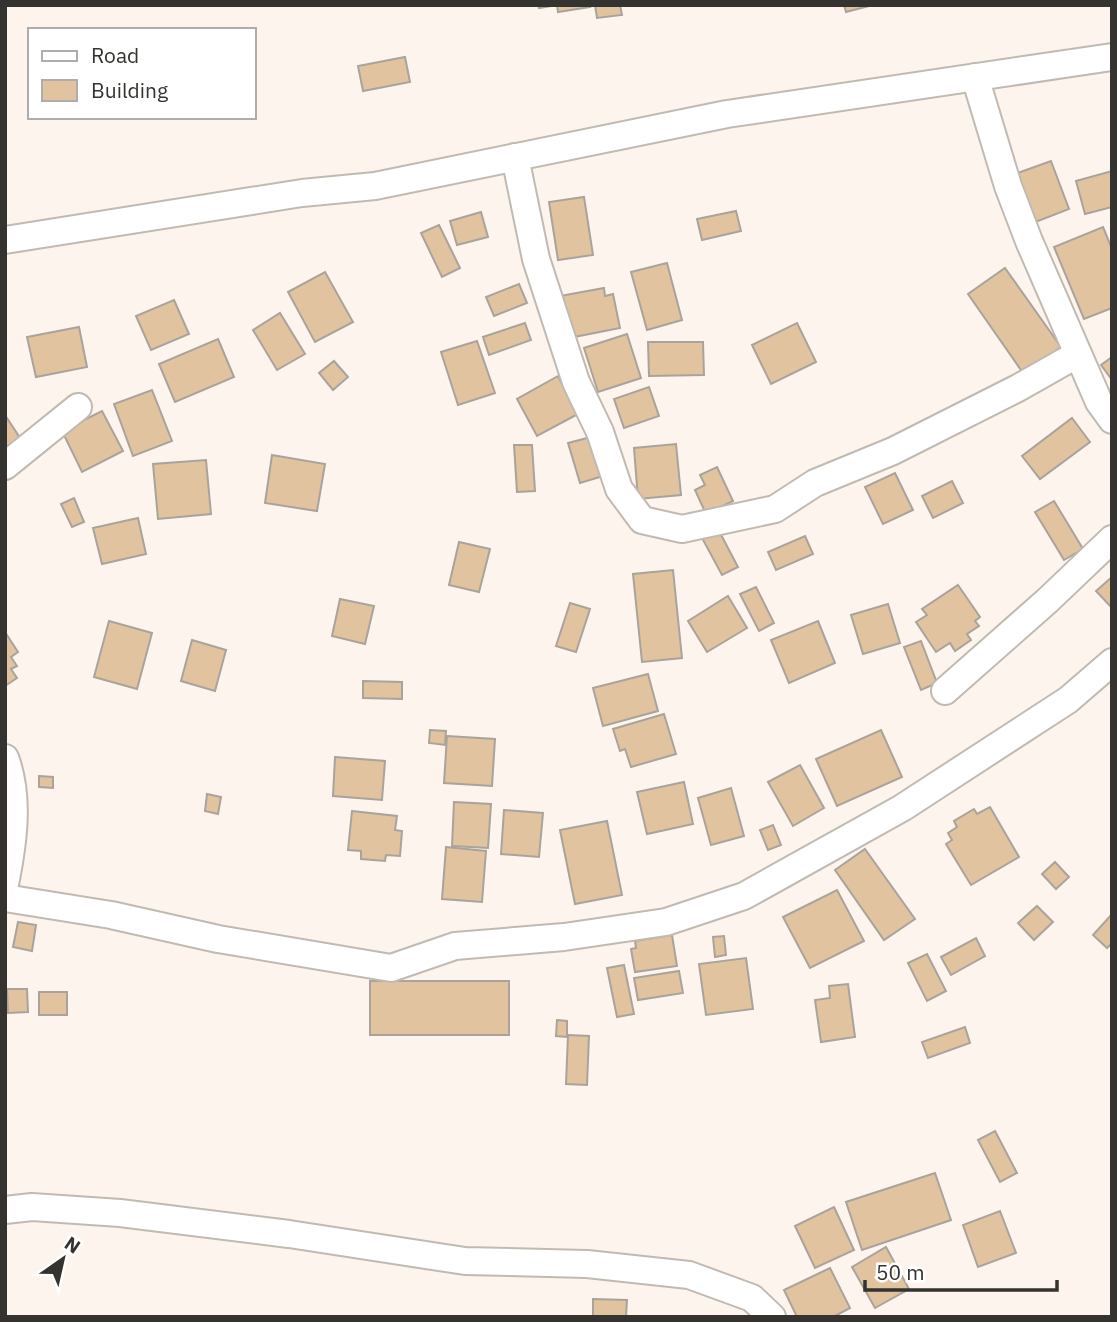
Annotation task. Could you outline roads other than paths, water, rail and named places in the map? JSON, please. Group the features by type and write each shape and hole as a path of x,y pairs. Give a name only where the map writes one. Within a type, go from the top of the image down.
{"street":[{"path":"5,240 302,193 375,186 727,114 1112,57"},
{"path":"975,78 1008,186 1029,241 1099,402 1112,420"},
{"path":"515,157 536,259 576,382 600,432 619,489 642,520 682,529 775,509 815,483 893,451 1018,388 1078,354"},
{"path":"5,466 78,407"},
{"path":"945,691 1112,539"},
{"path":"5,898 111,915 218,939 391,968 455,946 564,937 666,922 744,896 902,808 1068,700 1112,662"},
{"path":"5,758 14,805 11,852 5,884"},
{"path":"5,1210 32,1207 120,1213 289,1234 465,1261 587,1264 689,1275 752,1298 772,1317"}]}
